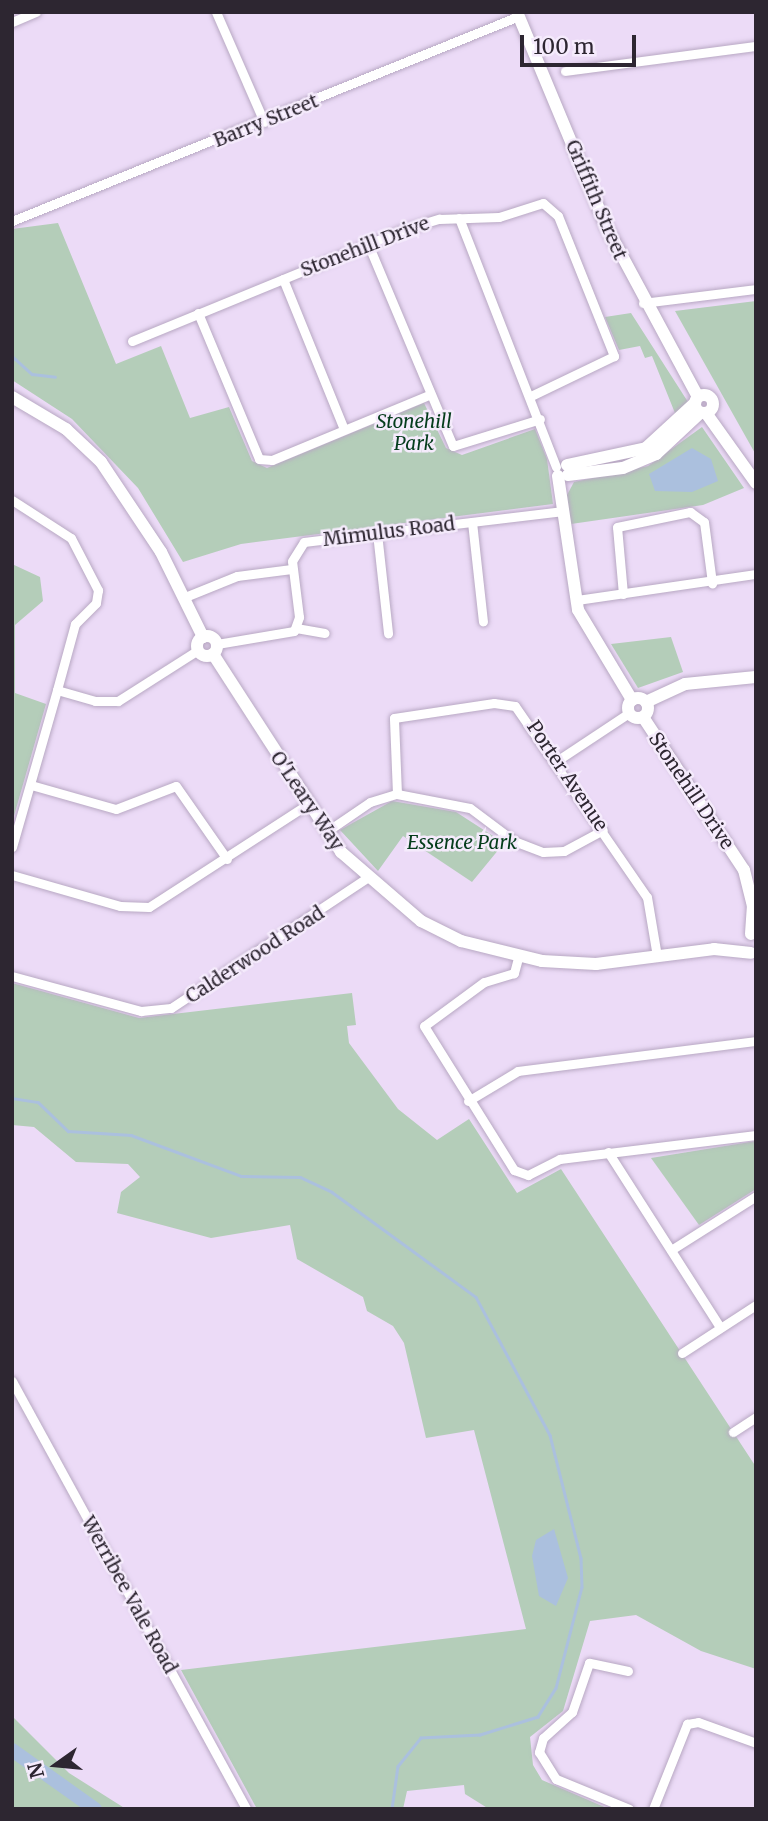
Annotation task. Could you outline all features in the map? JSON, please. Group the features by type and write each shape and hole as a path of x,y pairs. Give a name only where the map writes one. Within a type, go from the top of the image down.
{"street":[{"path":"12,22 36,12"},
{"path":"216,12 264,122"},
{"name":"Barry Street","path":"12,221 264,122 518,14"},
{"name":"Griffith Street","path":"518,14 642,303 702,405 756,483"},
{"path":"565,71 756,46"},
{"name":"Stonehill Drive","path":"132,341 368,244 439,219 499,217 543,202 553,208 614,350 609,362 531,396"},
{"path":"459,218 552,450 563,471 561,496 577,600 589,633 632,700 629,713 558,760"},
{"path":"368,244 429,395 453,446 540,419"},
{"path":"283,279 344,429"},
{"path":"642,303 756,289"},
{"path":"198,313 259,459 272,460 429,395"},
{"path":"12,397 66,429 101,462 185,597 201,644"},
{"path":"563,471 623,468 656,454 702,405"},
{"path":"12,500 71,538 98,598 75,624 12,847"},
{"name":"Mimulus Road","path":"292,569 299,544 563,511"},
{"path":"623,594 617,527 690,512 704,523 712,583"},
{"path":"472,522 483,621"},
{"path":"377,533 388,633"},
{"path":"185,597 237,576 292,569 296,628"},
{"path":"577,600 712,583 756,574"},
{"path":"201,644 215,649 296,628 325,633"},
{"path":"57,690 118,701 201,644"},
{"name":"O'Leary Way","path":"215,649 326,832 367,878 421,921 461,942 518,958 596,964 714,949"},
{"path":"632,700 646,702 685,684 756,677"},
{"path":"629,713 643,717 646,702"},
{"name":"Porter Avenue","path":"397,794 391,722 403,714 516,706 558,760 647,897 657,956"},
{"name":"Stonehill Drive","path":"643,717 744,870 754,909 754,956"},
{"path":"31,785 116,809 176,786 227,859"},
{"path":"326,832 370,802 397,794 470,808 514,841 543,852 564,851 603,830"},
{"path":"12,876 134,908 161,901 308,804"},
{"name":"Calderwood Road","path":"12,976 141,1011 171,1008 367,878"},
{"path":"714,949 752,934"},
{"path":"714,949 754,956"},
{"path":"518,958 514,973 453,1002 424,1026 468,1101 520,1174 560,1159 756,1135"},
{"path":"468,1101 518,1070 756,1041"},
{"path":"608,1152 720,1327"},
{"path":"671,1250 756,1196"},
{"path":"682,1353 756,1305"},
{"name":"Werribee Vale Road","path":"12,1381 246,1809"},
{"path":"733,1432 756,1417"},
{"path":"628,1671 589,1663 572,1712 543,1738 539,1752 555,1779 629,1809"},
{"path":"653,1809 687,1724 698,1722 756,1743"}],"green space":[{"name":"Stonehill Park","path":"58,223 116,364 161,346 190,418 229,407 252,461 267,468 424,403 446,448 462,455 535,429 547,459 553,504 241,544 183,562 138,488 72,419 12,380 12,229"},
{"path":"756,301 756,455 675,311"},
{"path":"631,313 688,402 677,418 652,356 645,358 640,346 619,350 605,317"},
{"path":"702,427 744,488 703,505 571,524 567,495 574,482 648,466"},
{"path":"12,564 40,577 43,601 15,625 15,693 46,704 12,823"},
{"path":"671,637 683,672 638,688 611,644"},
{"name":"Essence Park","path":"392,801 456,812 504,843 472,882 403,836 378,871 340,830"},
{"path":"12,983 139,1018 352,993 356,1025 347,1026 349,1043 398,1109 437,1140 469,1119 517,1193 561,1169 756,1467 756,1669 701,1651 636,1615 590,1621 563,1711 530,1737 533,1765 542,1780 609,1809 489,1809 465,1794 464,1785 407,1791 403,1809 257,1809 181,1670 526,1629 474,1430 426,1438 404,1343 393,1326 367,1311 363,1297 297,1259 290,1225 211,1238 117,1213 121,1192 140,1177 128,1164 76,1162 34,1127 12,1125"},
{"path":"756,1141 756,1189 699,1225 651,1158"},
{"path":"12,1716 69,1773 126,1809 12,1809"}],"water":[{"path":"692,448 711,459 718,481 692,492 655,491 649,474"},
{"path":"554,1529 568,1578 556,1606 539,1596 532,1556 536,1540"}],"waterway":[{"path":"12,356 32,374 55,377"},
{"path":"12,1098 38,1102 68,1131 131,1135 241,1176 300,1177 332,1192 476,1297 550,1435 581,1558 582,1587 556,1688 538,1717 480,1735 421,1738 398,1766 392,1809"},
{"path":"12,1750 95,1809"}]}
